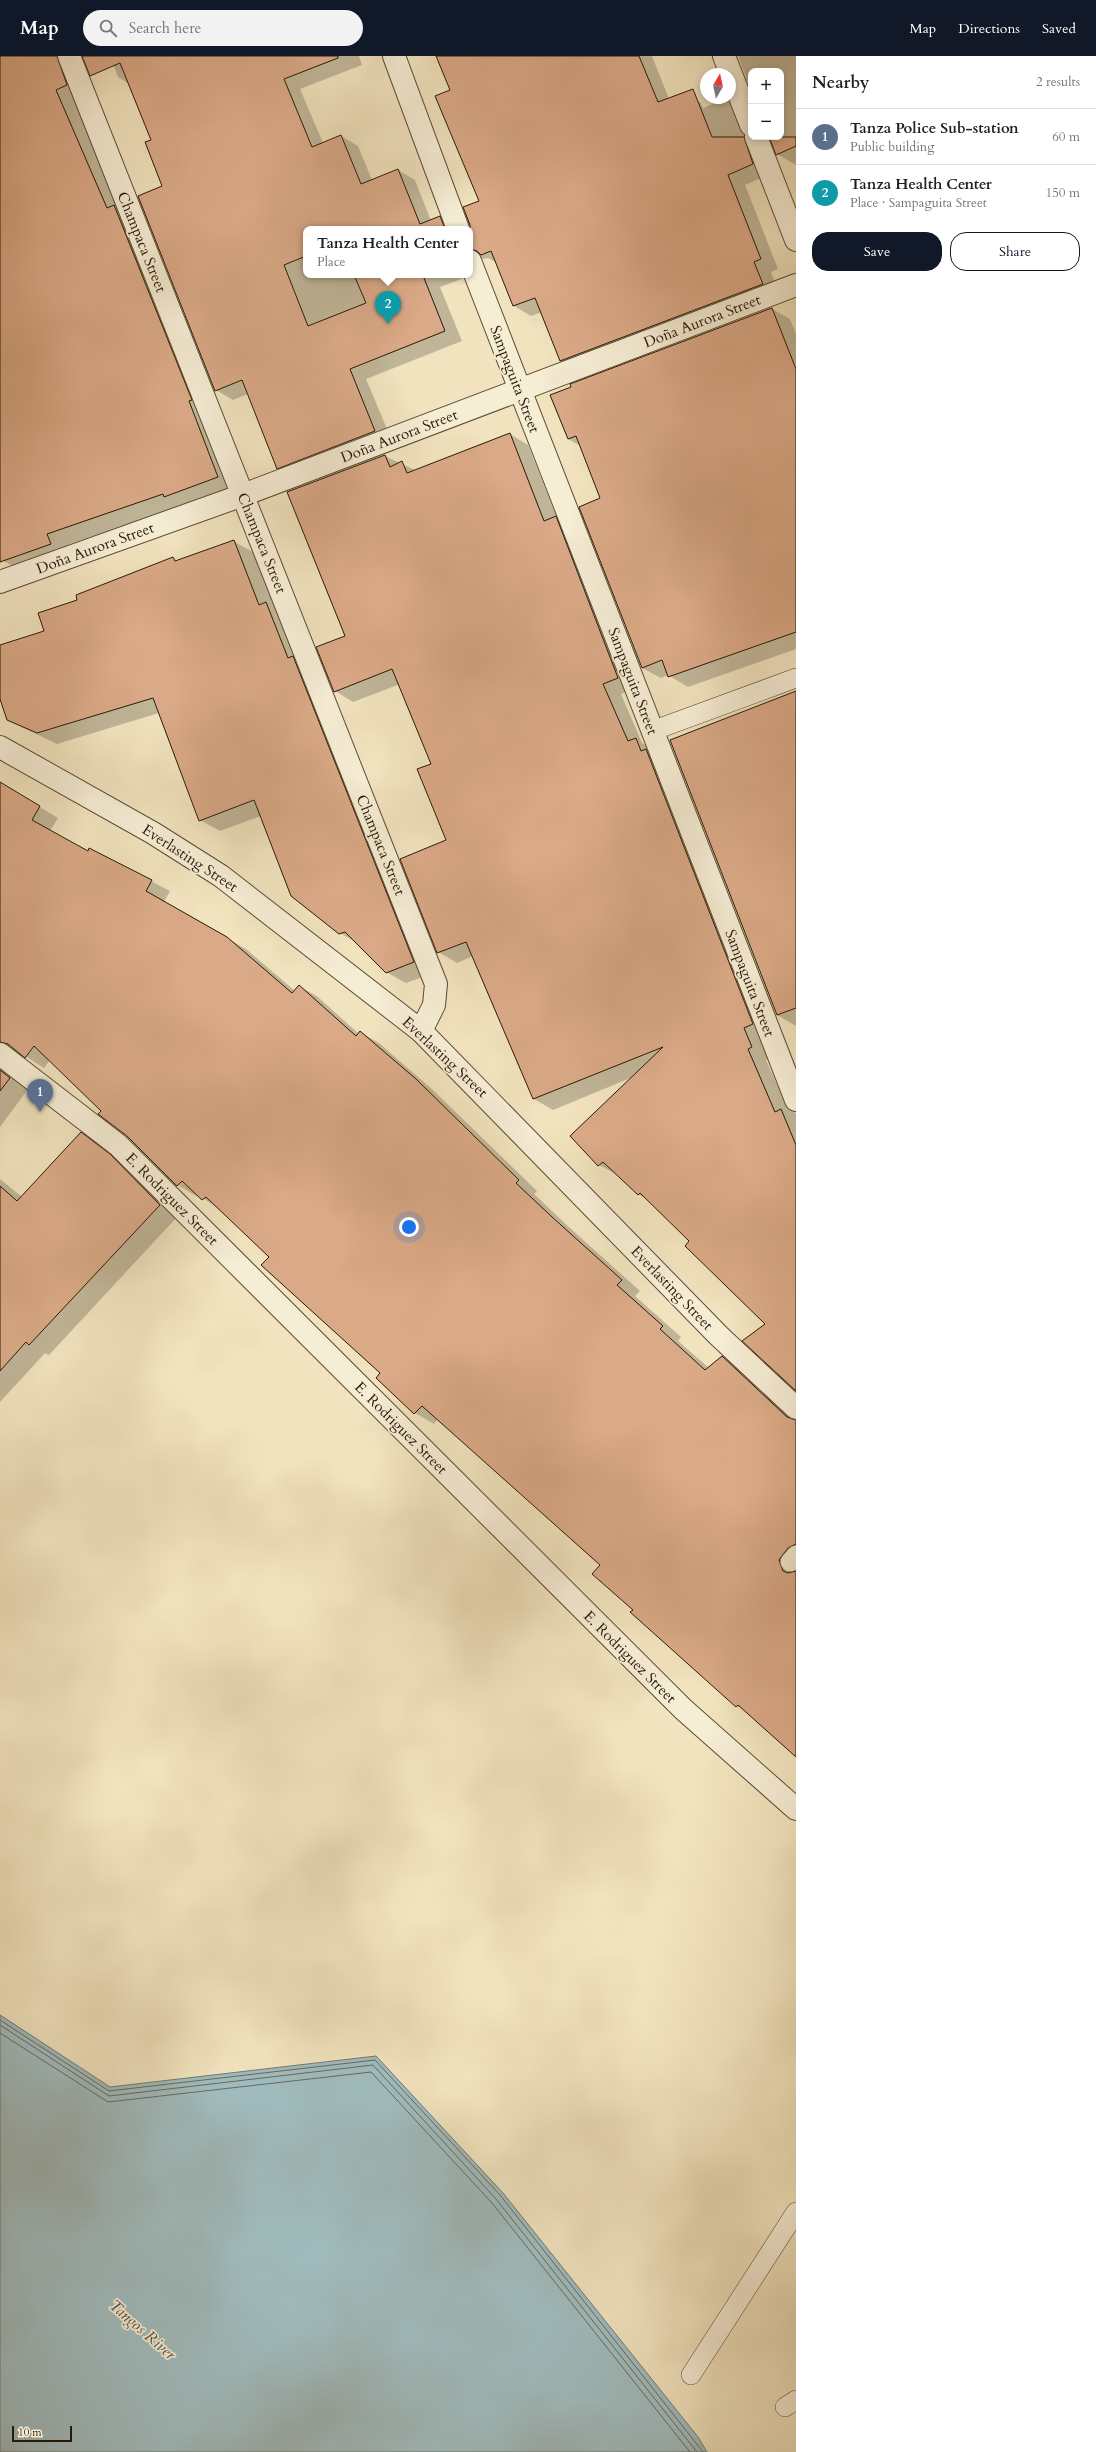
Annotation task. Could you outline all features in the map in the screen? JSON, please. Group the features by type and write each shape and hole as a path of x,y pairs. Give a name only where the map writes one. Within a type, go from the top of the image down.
{"street":[{"name":"Champaca Street","path":"69,56 436,984 434,1005 421,1031"},
{"path":"394,56 457,226"},
{"path":"724,56 748,117"},
{"path":"757,140 796,240"},
{"name":"Sampaguita Street","path":"473,269 796,1100"},
{"name":"Doña Aurora Street","path":"0,582 242,495 796,285"},
{"name":"Everlasting Street","path":"0,747 153,833 221,876 421,1031 719,1336 796,1408"},
{"name":"E. Rodriguez Street","path":"0,1054 118,1145 683,1709 796,1809"}],"lane":[{"path":"652,731 796,678"},
{"path":"691,2375 796,2212"}],"water":[{"name":"Tangos River","path":"0,2015 110,2087 376,2056 503,2193 698,2437 707,2452 0,2452"}],"building":[{"path":"0,56 57,56 67,85 56,90 107,208 114,205 192,400 189,401 218,477 164,497 163,494 47,534 51,544 0,562"},
{"path":"82,56 338,56 338,58 284,79 312,147 341,135 361,184 398,169 420,224 440,216 444,226 303,226 303,257 284,265 308,326 366,303 355,278 424,278 445,331 350,369 375,431 277,469 242,380 215,391 138,196 162,186 145,142 151,140 120,63 90,76"},
{"path":"436,56 639,56 658,102 693,89 712,137 744,137 753,164 728,175 761,259 754,262 763,284 560,361 535,298 513,306 491,251 481,255 477,251 473,250 473,226 470,226 463,207 479,201 435,96 450,90"},
{"path":"784,137 796,137 796,146 776,155 770,140 784,140"},
{"path":"772,308 796,369 796,632 668,677 662,660 642,668 579,507 600,498 576,436 568,439 550,395 571,387 570,384"},
{"path":"510,433 544,521 556,516 618,678 603,684 628,741 636,738 641,751 646,749 753,1024 744,1028 752,1047 748,1049 775,1112 781,1109 796,1145 796,1391 742,1341 765,1324 685,1246 689,1241 640,1193 638,1195 603,1162 598,1166 570,1136 663,1047 533,1099 466,942 437,953 400,859 446,840 417,769 431,764 392,669 334,692 316,647 345,636 287,492 385,455 390,467 402,461 407,473"},
{"path":"234,540 259,605 266,602 288,658 293,656 414,962 386,973 345,932 339,934 291,896 254,800 199,821 153,698 37,733 7,720 0,699 0,645 44,631 38,613 77,600 76,595 173,557 175,561"},
{"path":"796,691 796,1008 777,1015 670,740"},
{"path":"0,782 40,806 32,820 88,851 89,848 152,880 146,891 227,937 292,993 299,985 356,1036 360,1031 416,1079 519,1180 516,1183 622,1280 617,1285 663,1326 660,1329 705,1370 722,1356 787,1417 796,1420 796,1544 788,1548 779,1560 783,1571 788,1573 796,1571 796,1757 738,1705 736,1707 630,1612 633,1610 592,1574 600,1565 422,1406 414,1414 376,1378 380,1373 261,1265 269,1257 206,1197 202,1200 182,1181 177,1186 127,1136 98,1114 101,1111 34,1046 25,1058 8,1044 0,1042"},
{"path":"0,1070 10,1078 0,1091"},
{"path":"81,1132 110,1154 160,1205 29,1345 26,1342 0,1371 0,1186 17,1201"}],"place":[{"name":"Tanza Health Center","path":"388,324"},
{"name":"Tanza Police Sub-station","path":"40,1112"}]}
